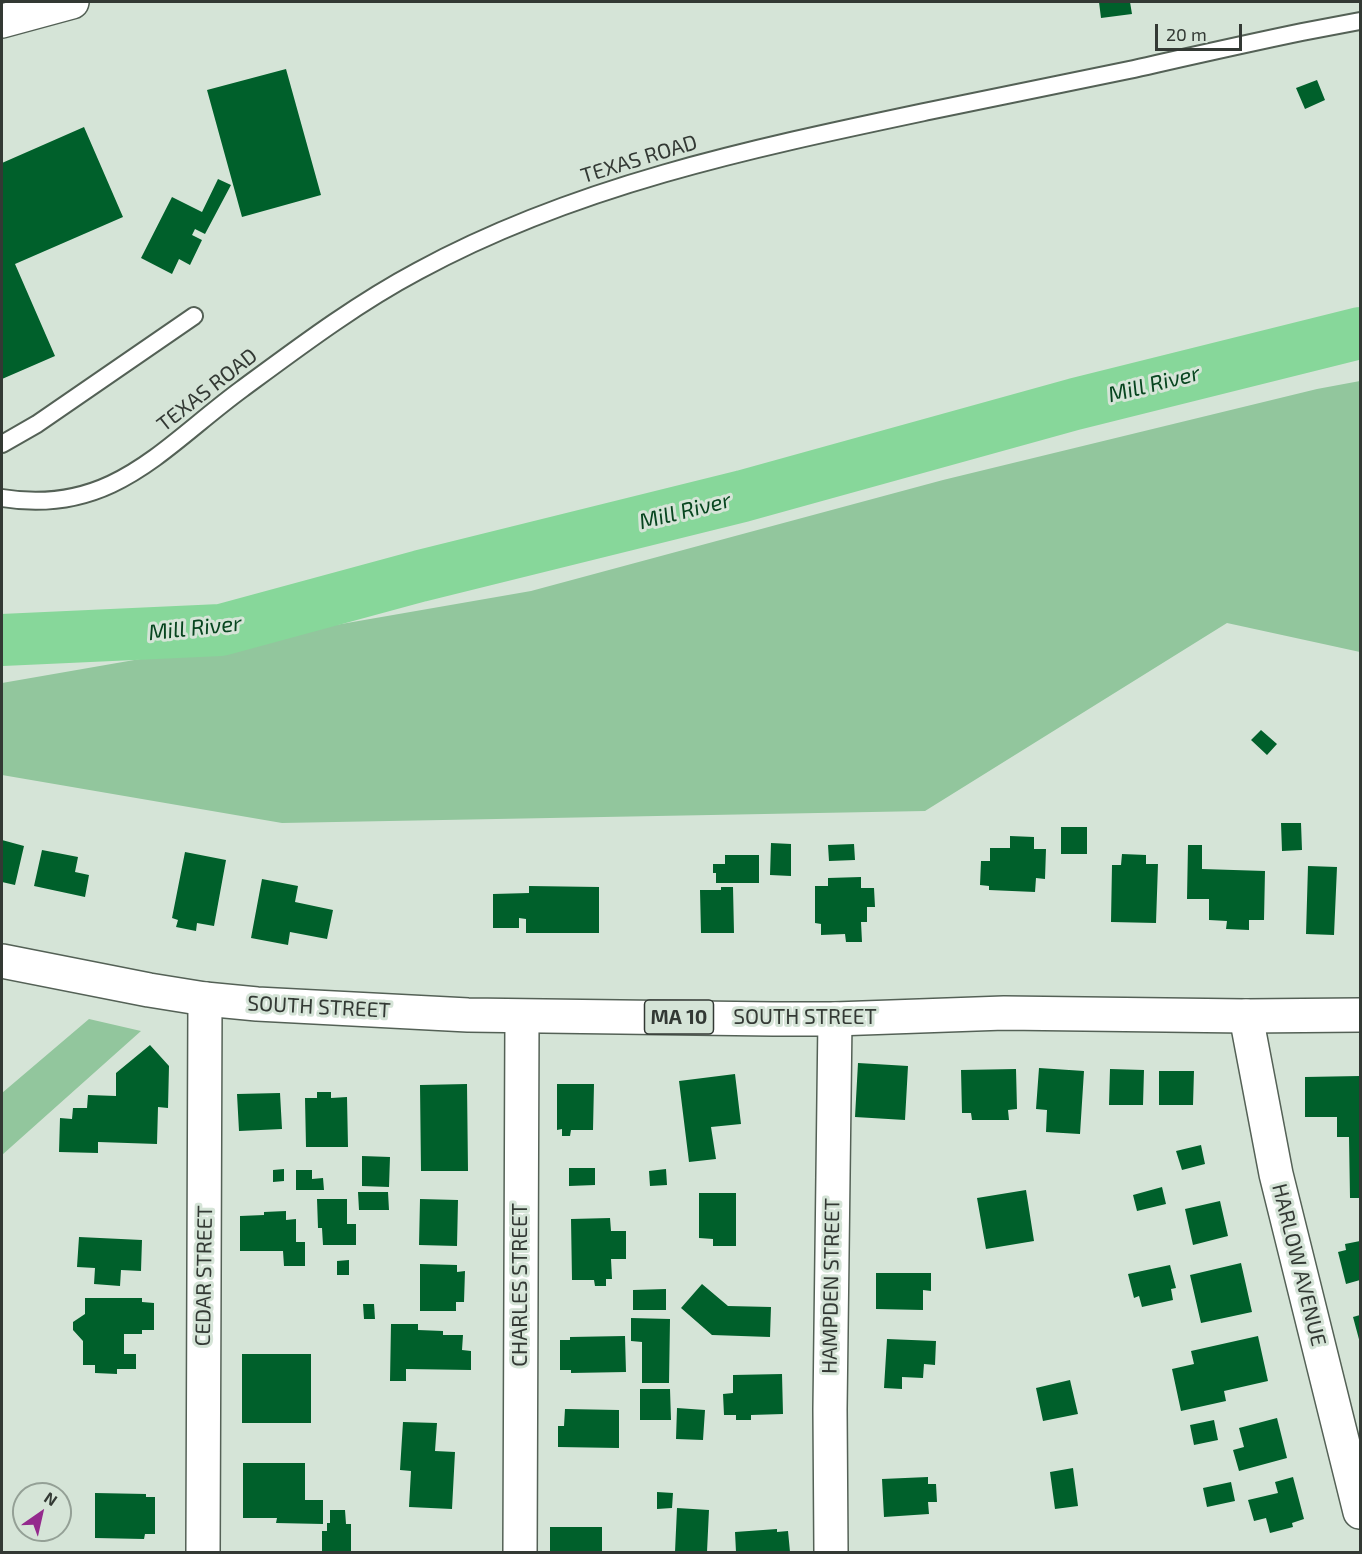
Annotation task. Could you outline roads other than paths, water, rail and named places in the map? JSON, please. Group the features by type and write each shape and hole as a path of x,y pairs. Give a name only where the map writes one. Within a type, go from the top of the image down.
{"street":[{"path":"2,21 72,2"},
{"name":"SOUTH STREET","path":"2,961 206,999 257,1004 522,1017 835,1019 1004,1012 1246,1016 1360,1015"},
{"name":"CEDAR STREET","path":"203,1552 206,999"},
{"name":"HARLOW AVENUE","path":"1246,1016 1276,1174 1360,1512"},
{"name":"CHARLES STREET","path":"520,1552 522,1017"},
{"name":"HAMPDEN STREET","path":"831,1552 830,1398 835,1019"}],"lane":[{"name":"TEXAS ROAD","path":"2,498 38,501 70,498 93,493 116,483 158,457 246,386 379,294 471,243 564,206 665,173 828,132 1360,21"},
{"path":"2,444 37,424 194,316"}],"waterway":[{"name":"Mill River","path":"2,640 221,630 420,576 743,496 1075,404 1360,333"}]}
